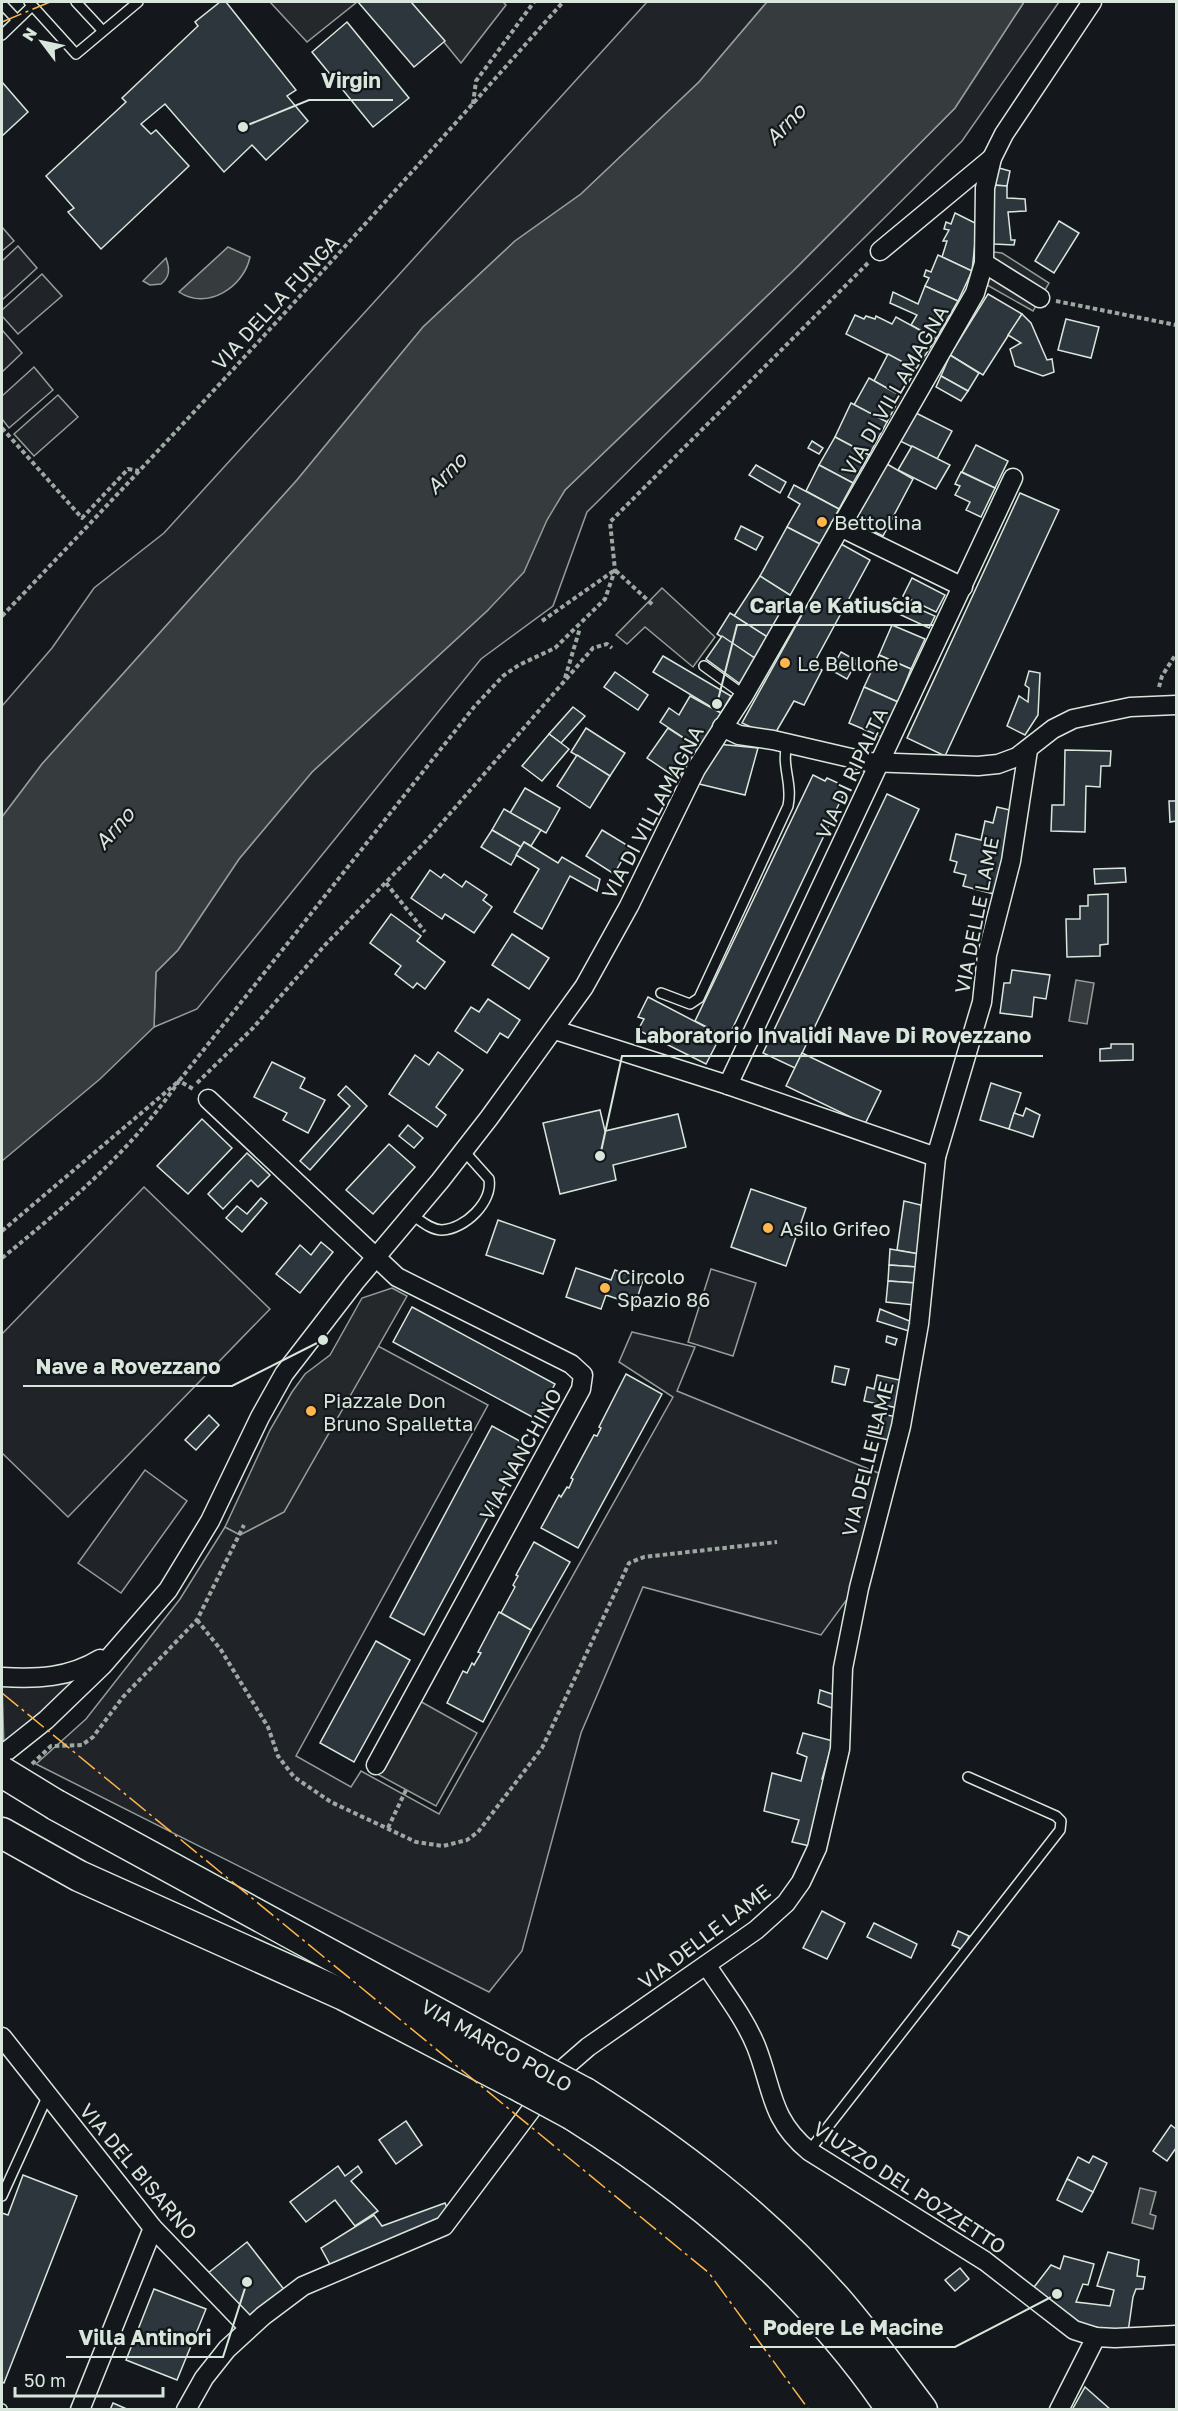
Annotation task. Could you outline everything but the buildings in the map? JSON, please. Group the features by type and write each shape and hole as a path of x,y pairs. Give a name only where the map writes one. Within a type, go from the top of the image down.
{"highway":[{"name":"VIA MARCO POLO","path":"13,1771 56,1805 579,2104 667,2146 757,2219 834,2296 922,2409"},
{"name":"VIA MARCO POLO","path":"2,1833 30,1851 540,2082"},
{"name":"VIA MARCO POLO","path":"579,2104 727,2227 783,2277 846,2347 892,2409"}],"street":[{"name":"VIA DI VILLAMAGNA","path":"2,1755 46,1720 110,1658 150,1613 192,1552 284,1374 376,1256 464,1151 555,1030 593,972 696,769 744,695 971,302 984,263 985,188 992,158 1004,134 1092,2"},
{"name":"VIA DI VILLAMAGNA","path":"880,251 992,158"},
{"path":"984,263 1040,298"},
{"name":"VIA DI RIPALTA","path":"728,1085 1013,478"},
{"path":"840,527 963,587"},
{"path":"722,726 739,735 868,762 991,765 1012,760 1053,729 1073,719 1169,704"},
{"name":"VIA DELLE LAME","path":"186,2409 204,2378 249,2328 312,2282 444,2226 540,2082 707,1966 786,1903 801,1882 816,1848 840,1749 843,1668 854,1611 902,1426 920,1324 936,1157 982,1002 989,944 1011,861 1028,750"},
{"path":"555,1030 728,1085 936,1157"},
{"path":"208,1099 376,1256"},
{"name":"VIA NANCHINO","path":"376,1256 397,1277 578,1368 584,1382 376,1764"},
{"name":"VIA DI VILLAMAGNA","path":"2,1677 35,1679 82,1669 116,1648 150,1613"},
{"name":"VIUZZO DEL POZZETTO","path":"707,1966 745,2022 779,2117 791,2136 809,2151 985,2261 1074,2330 1096,2337 1176,2335"},
{"name":"VIA DEL BISARNO","path":"2,2037 153,2228 249,2328"},
{"path":"80,2409 153,2228"},
{"path":"1059,2409 1096,2337"}],"lane":[{"path":"76,2 102,30"},
{"path":"2,35 31,4 76,54 138,2"},
{"path":"2,4 17,20"},
{"path":"704,666 744,695"},
{"path":"661,993 690,1004 699,998 788,806 790,792 783,758 786,743"},
{"path":"412,1215 429,1227 446,1229 465,1220 482,1205 489,1195 489,1179 464,1151"},
{"path":"809,2151 1060,1830 1061,1821 1052,1813 968,1777"},
{"path":"2,2196 48,2095"}],"path":[{"path":"473,104 476,81 534,2"},
{"name":"VIA DELLA FUNGA","path":"2,616 140,471 389,200 563,2"},
{"path":"2,1258 102,1171 138,1134 474,706 503,676 555,648 605,599 615,570 610,522 880,251"},
{"path":"1040,298 1176,325"},
{"path":"2,428 82,519 128,469 140,471"},
{"path":"615,570 654,606"},
{"path":"542,621 615,570"},
{"path":"564,682 580,626"},
{"path":"179,1082 192,1088 253,1028 325,945 428,839 593,648 607,644 612,648"},
{"path":"1169,704 1157,691 1162,676 1176,654"},
{"path":"386,883 425,932"},
{"path":"2,1231 179,1082"},
{"path":"13,1771 51,1746 82,1745 93,1737 123,1697 197,1620 244,1526"},
{"path":"197,1620 221,1650 268,1727 278,1756 294,1777 331,1802 416,1842 443,1846 467,1840 478,1833 542,1748 623,1571 635,1558 777,1542"},
{"path":"388,1828 406,1790"}],"shaded area":[{"path":"270,2 357,2 307,42"},
{"path":"411,2 503,2 506,5 461,63"},
{"path":"647,2 767,2 699,82 581,194 515,241 423,327 297,480 42,764 2,817 2,706 52,648 94,588 164,533"},
{"path":"1024,2 1059,2 962,141 587,512 553,606 481,659 197,1009 154,1027 156,972 178,950 239,859 312,772 488,610 565,490 797,267 955,108"},
{"path":"2,227 14,241 2,251"},
{"path":"18,246 37,268 2,300 2,261"},
{"path":"985,251 1002,253 1049,283 1033,311 980,281"},
{"path":"42,274 62,296 18,334 2,316 2,310"},
{"path":"2,332 22,353 2,372"},
{"path":"34,367 53,390 9,428 2,419 2,396"},
{"path":"58,395 78,417 34,456 14,434"},
{"path":"662,588 715,637 693,667 645,627 627,644 616,635"},
{"path":"144,1187 270,1309 68,1517 2,1453 2,1334"},
{"path":"711,1269 756,1283 733,1356 688,1342"},
{"name":"Piazzale Don Bruno Spalletta","path":"392,1288 407,1296 284,1512 240,1535 225,1527 270,1430 292,1392 305,1374 330,1355 362,1298"},
{"path":"632,1332 695,1347 677,1391 881,1474 848,1598 821,1635 643,1587 581,1733 522,1951 489,1992 36,1764 86,1719 180,1599 225,1527 240,1535 284,1512 378,1346 488,1405 296,1756 351,1787 361,1771 439,1814 673,1397 619,1362"},
{"path":"145,1470 187,1501 121,1593 78,1563"},
{"path":"75,1679 50,1708 4,1748 2,1684 38,1686"},
{"path":"409,1695 477,1733 436,1806 368,1769"}],"water":[{"name":"Arno","path":"767,2 1024,2 955,108 793,271 565,490 547,520 524,572 488,610 312,772 239,859 178,950 156,972 154,1027 100,1079 2,1161 2,817 42,764 297,480 423,327 515,241 581,194 699,82"},
{"path":"228,247 250,257 240,278 232,286 223,293 201,299 179,292"},
{"path":"166,258 168,272 161,284 150,285 143,281"},
{"path":"1076,980 1094,983 1087,1024 1069,1021"},
{"path":"1140,2188 1156,2192 1150,2214 1156,2216 1153,2229 1132,2223"}],"power":[{"path":"2,22 50,2"},
{"path":"2,1693 709,2273 809,2410"}],"place":[{"name":"Virgin","path":"243,127"},
{"name":"Bettolina","path":"822,522"},
{"name":"Le Bellone","path":"785,663"},
{"name":"Carla e Katiuscia","path":"717,704"},
{"name":"Laboratorio Invalidi Nave Di Rovezzano","path":"600,1156"},
{"name":"Asilo Grifeo","path":"768,1228"},
{"name":"Circolo Spazio 86","path":"605,1288"},
{"name":"Nave a Rovezzano","path":"323,1340"},
{"name":"Piazzale Don Bruno Spalletta","path":"311,1411"},
{"name":"Villa Antinori","path":"247,2282"},
{"name":"Podere Le Macine","path":"1057,2294"}]}
